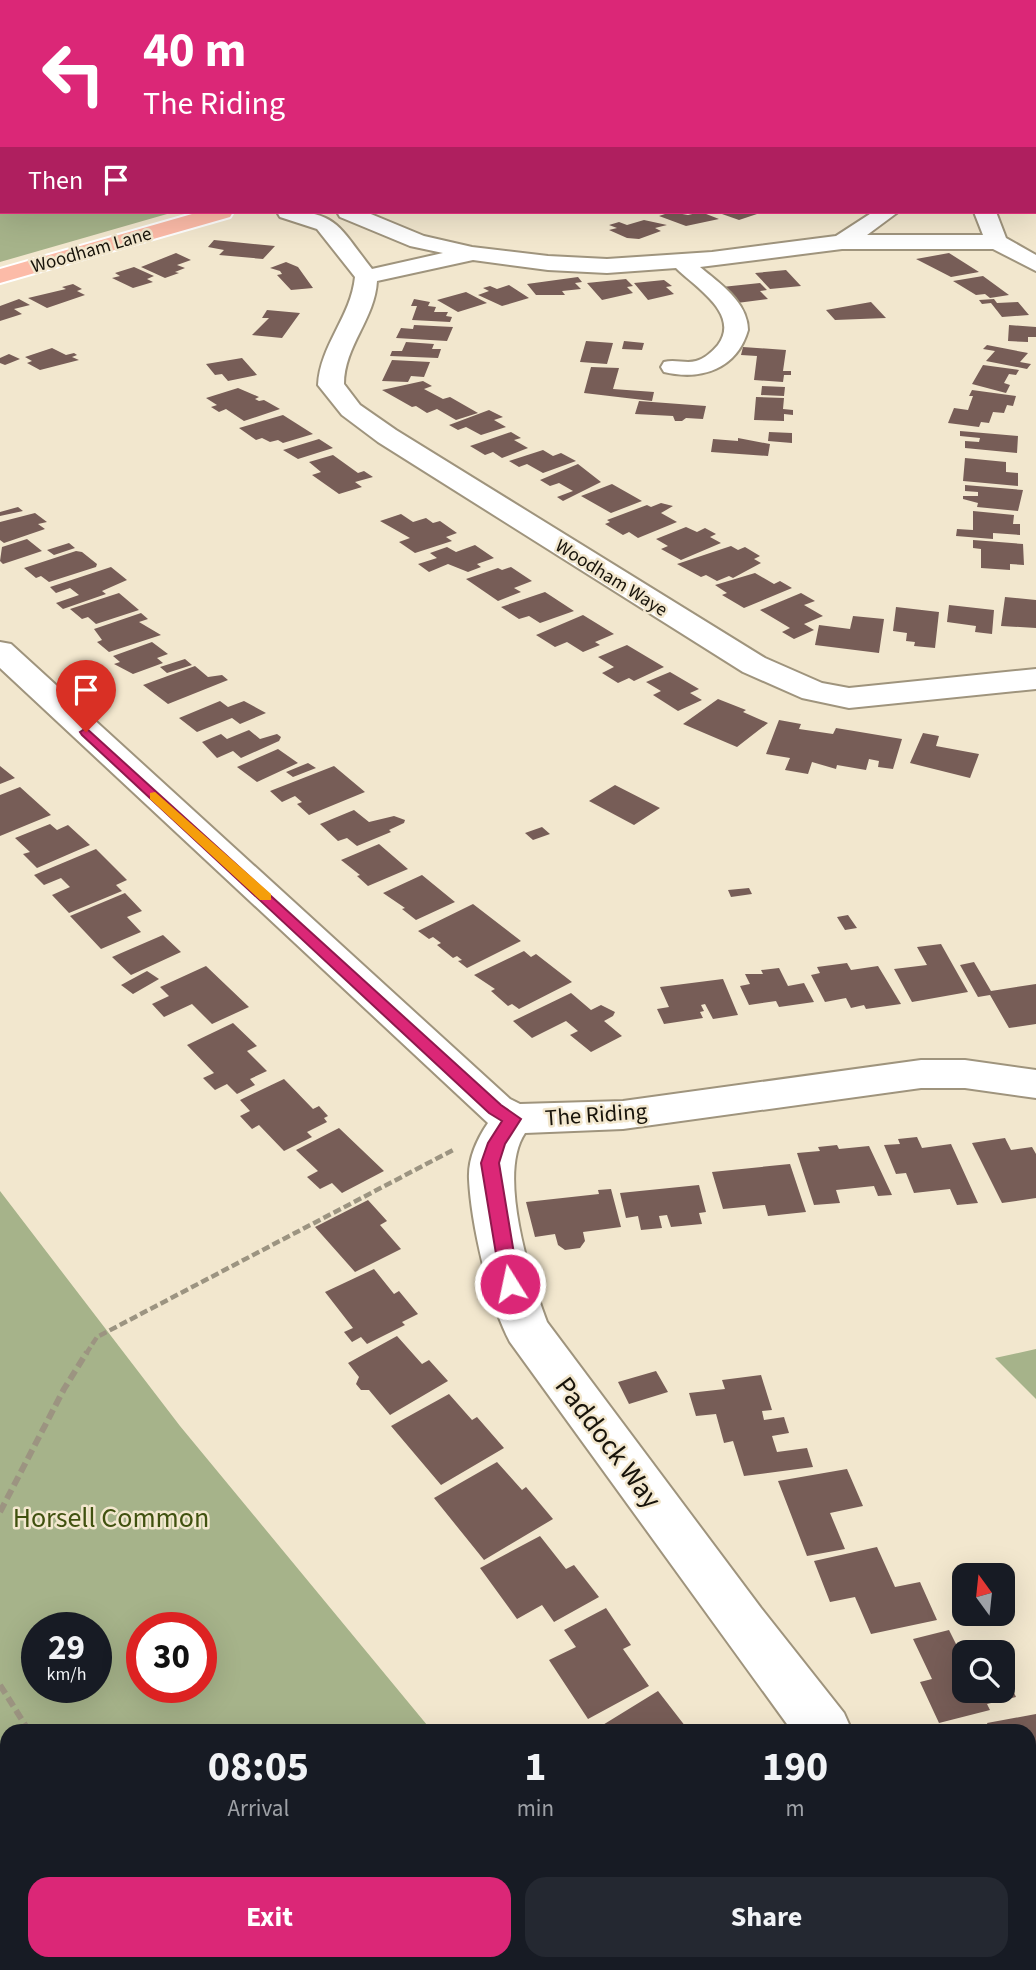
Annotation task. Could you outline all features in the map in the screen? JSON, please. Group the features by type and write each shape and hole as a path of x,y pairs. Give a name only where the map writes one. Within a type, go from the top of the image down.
{"main road":[{"name":"Woodham Lane","path":"0,276 215,214"}],"street":[{"path":"295,214 321,221 346,214"},
{"path":"351,214 418,241 473,253 586,265 627,267 842,242 998,242 1036,264"},
{"path":"842,242 884,214"},
{"path":"986,214 998,242"},
{"path":"321,221 366,277 473,253"},
{"path":"673,368 703,373 729,347 737,329 731,310 682,262"},
{"name":"Woodham Waye","path":"366,277 361,306 331,372 331,385 335,394 351,410 398,444 754,665 813,691 849,698 1036,679"},
{"name":"The Riding","path":"0,651 495,1109 513,1119 623,1115 921,1074 965,1074 1036,1084"},
{"name":"Paddock Way","path":"513,1119 496,1143 490,1177 510,1284 526,1329 742,1624 820,1724"}],"path":[{"path":"0,1512 64,1390 97,1337 513,1119"},
{"path":"0,1685 25,1724"}],"green space":[{"path":"0,214 167,214 0,262"},
{"name":"Horsell Common","path":"0,1191 180,1426 426,1724 0,1724"},
{"path":"1036,1349 1036,1399 995,1358"}],"building":[{"path":"706,214 719,219 686,226 659,216"},
{"path":"722,214 757,214 739,220"},
{"path":"644,220 667,225 655,228 661,231 639,239 627,238 609,230 617,228 609,225 619,222 627,225"},
{"path":"214,240 275,246 263,259 219,255 224,250 208,247"},
{"path":"176,253 191,260 177,265 185,268 175,272 179,273 165,278 141,267"},
{"path":"949,253 979,272 951,277 916,259"},
{"path":"286,262 298,267 313,288 291,290 277,275 282,274 280,271 270,268"},
{"path":"134,267 154,276 147,279 153,282 133,288 112,278 120,276 115,273"},
{"path":"786,270 801,286 770,289 755,273"},
{"path":"983,276 1009,295 990,298 985,294 976,295 953,281"},
{"path":"578,277 582,282 575,283 581,289 562,291 565,295 536,295 527,284"},
{"path":"626,279 633,286 627,287 633,293 602,300 587,283"},
{"path":"664,280 672,286 666,287 674,294 648,300 634,283"},
{"path":"760,283 767,290 760,291 768,299 737,303 722,287"},
{"path":"73,284 82,289 77,291 85,295 47,308 28,298 66,289 62,287"},
{"path":"509,285 529,298 502,306 478,295 489,291 483,288 490,286 497,289"},
{"path":"466,292 487,303 458,312 437,300"},
{"path":"19,299 30,305 14,309 22,314 0,321 0,306"},
{"path":"414,299 430,302 428,306 436,307 434,312 448,312 446,316 452,317 450,322 412,320 417,306 411,306"},
{"path":"994,299 997,303 1018,302 1029,315 1002,317 991,303 982,304 979,300"},
{"path":"871,302 886,318 835,320 826,310"},
{"path":"267,310 300,313 282,338 252,335 269,318 262,318"},
{"path":"414,325 453,327 447,341 396,338 401,328 413,329"},
{"path":"1009,325 1036,327 1036,337 1028,337 1028,342 1008,341"},
{"path":"586,341 613,343 607,364 580,362"},
{"path":"624,341 644,343 642,350 622,349"},
{"path":"406,342 434,344 432,349 441,349 438,358 390,356 392,351 402,351"},
{"path":"987,345 1028,353 1020,362 1031,364 1027,369 986,361 995,351 983,349"},
{"path":"743,347 786,350 783,371 791,371 791,375 784,375 783,382 754,380 757,356 741,355"},
{"path":"52,348 66,355 74,353 77,355 72,357 79,360 40,370 27,363 32,361 25,357"},
{"path":"9,354 20,359 5,365 0,363 0,358"},
{"path":"242,358 257,375 228,381 222,374 215,375 206,364"},
{"path":"392,360 430,362 424,377 411,376 408,382 382,381"},
{"path":"983,365 1019,370 1016,375 1009,374 1004,383 1010,385 1006,393 972,384"},
{"path":"591,367 619,368 613,389 654,392 652,401 584,393"},
{"path":"423,381 432,386 424,389 443,399 450,397 478,413 456,420 437,409 427,413 416,406 412,407 382,390"},
{"path":"762,386 785,387 784,396 761,395"},
{"path":"238,388 259,397 255,399 259,401 264,400 280,409 244,421 226,409 219,412 211,407 217,405 206,398"},
{"path":"972,390 1016,396 1013,406 1007,405 1004,413 993,412 989,423 981,422 979,427 948,423 954,408 968,410 973,396 969,396"},
{"path":"756,397 784,398 783,409 793,410 793,415 784,414 784,421 754,420"},
{"path":"639,401 706,406 703,419 686,418 675,421 673,416 635,414"},
{"path":"489,410 503,417 494,420 506,427 481,435 466,427 458,430 449,425"},
{"path":"283,415 313,434 283,443 278,440 270,442 262,438 256,440 239,428"},
{"path":"960,431 1018,436 1017,453 965,448 965,441 979,442 980,438 960,436"},
{"path":"511,432 521,438 514,440 528,448 502,458 493,452 485,455 470,446"},
{"path":"769,432 792,433 792,443 768,441"},
{"path":"738,438 770,444 768,456 711,452 713,439 738,441"},
{"path":"319,439 333,448 298,459 283,450"},
{"path":"543,450 553,456 561,453 576,461 543,473 527,464 519,467 509,461"},
{"path":"333,455 358,473 364,471 373,477 355,482 362,487 339,494 312,475 321,472 309,462"},
{"path":"965,458 1006,462 1006,472 1018,473 1018,486 963,481"},
{"path":"578,464 601,482 563,501 557,497 573,491 559,483 550,486 540,480"},
{"path":"612,484 642,501 611,513 581,496"},
{"path":"965,485 1023,490 1018,511 977,507 978,503 963,499 963,496 978,496 978,492 965,491"},
{"path":"661,503 673,506 661,513 677,522 638,538 629,532 623,535 605,524 610,522 607,520 647,505 651,507"},
{"path":"18,507 23,511 0,516 0,512"},
{"path":"973,511 1014,515 1013,524 1020,524 1020,535 993,533 993,539 956,536 957,529 973,530"},
{"path":"35,513 47,522 38,524 45,529 4,543 0,540 0,522"},
{"path":"401,514 413,522 426,518 433,523 440,521 457,533 446,537 452,541 415,553 399,542 410,538 380,521"},
{"path":"686,527 697,532 705,528 716,534 710,537 721,543 681,560 661,549 668,546 656,539"},
{"path":"27,539 42,551 3,564 0,561 2,547"},
{"path":"973,540 1023,544 1024,565 1010,564 1010,570 981,568 981,549 973,548"},
{"path":"69,543 75,548 54,555 47,550"},
{"path":"475,545 494,558 477,564 481,567 468,572 448,564 429,572 418,564 437,558 430,553 447,547 456,552"},
{"path":"731,546 738,550 745,547 760,556 754,559 761,563 733,578 729,576 717,581 706,575 701,577 677,564"},
{"path":"76,551 82,552 97,564 96,567 49,582 41,576 36,578 24,568"},
{"path":"111,567 127,580 102,591 106,594 63,609 56,603 79,595 70,588 56,593 50,587"},
{"path":"511,567 532,581 514,588 521,592 498,601 466,579 498,568 502,570"},
{"path":"755,573 774,584 780,581 792,588 744,608 722,595 727,593 715,585"},
{"path":"545,592 574,611 540,623 529,616 519,619 501,607"},
{"path":"119,593 139,610 96,624 88,617 82,619 70,609"},
{"path":"801,593 815,601 804,605 823,616 804,624 814,630 794,639 782,632 790,628 760,610"},
{"path":"1005,597 1036,600 1036,628 1001,626"},
{"path":"949,605 994,610 992,634 975,632 976,626 947,622"},
{"path":"896,607 939,612 935,648 914,646 915,642 906,641 907,633 893,631"},
{"path":"141,613 148,619 139,622 161,635 109,652 97,642 102,640 94,629"},
{"path":"583,615 614,634 595,642 600,645 583,652 567,642 555,647 536,635"},
{"path":"853,616 884,619 879,653 815,645 819,625 850,629"},
{"path":"152,642 168,654 157,658 163,663 133,674 114,664 120,662 113,656"},
{"path":"627,645 664,667 634,681 629,678 618,683 602,673 614,667 598,657"},
{"path":"185,659 192,665 167,673 160,667"},
{"path":"195,666 208,677 222,675 228,680 168,704 143,685"},
{"path":"670,672 699,689 690,693 702,700 678,711 653,695 661,691 646,682"},
{"path":"718,699 746,710 743,712 768,723 737,747 683,724"},
{"path":"220,701 228,707 244,701 266,713 240,724 232,718 197,732 179,718"},
{"path":"779,720 801,724 799,729 833,734 836,728 902,739 893,769 878,767 879,761 869,759 866,770 837,765 836,769 812,762 808,774 785,770 790,758 766,754"},
{"path":"249,730 260,739 277,734 281,737 279,741 241,758 233,751 217,758 202,742 221,734 227,739"},
{"path":"923,733 939,736 936,746 979,754 970,778 910,763"},
{"path":"278,749 298,763 257,782 237,767"},
{"path":"308,763 316,768 293,777 286,772"},
{"path":"0,766 15,778 0,784"},
{"path":"334,766 365,792 309,815 297,804 302,802 295,796 282,802 270,791"},
{"path":"615,785 660,808 634,825 589,801"},
{"path":"20,787 51,815 0,836 0,795"},
{"path":"354,810 369,822 394,816 405,820 389,830 391,832 357,846 347,838 338,841 320,824"},
{"path":"50,824 57,830 68,825 90,845 37,868 23,854 30,852 15,838"},
{"path":"542,827 550,834 533,840 525,833"},
{"path":"379,844 408,869 368,886 357,876 360,875 341,860"},
{"path":"96,849 127,880 116,885 122,891 69,913 52,895 70,887 61,878 44,885 34,875"},
{"path":"422,875 455,902 416,920 402,909 405,908 383,893"},
{"path":"749,888 752,894 731,897 728,890"},
{"path":"125,893 142,911 127,917 141,932 101,949 70,916"},
{"path":"473,904 521,941 467,968 458,961 462,960 457,956 453,958 437,945 441,943 418,931"},
{"path":"848,915 857,928 845,930 837,917"},
{"path":"163,935 181,952 131,975 112,957"},
{"path":"941,944 968,992 912,1002 894,969 927,965 917,947"},
{"path":"524,951 531,957 536,954 572,982 519,1009 512,1004 508,1006 491,991 495,989 474,975"},
{"path":"974,962 991,991 1036,984 1036,1024 1009,1028 990,995 978,997 960,965"},
{"path":"847,963 851,970 878,966 901,1004 866,1009 864,1005 851,1008 846,998 825,1002 811,975 820,973 817,967"},
{"path":"206,966 249,1007 212,1024 192,1004 164,1017 152,1004 169,996 160,987"},
{"path":"779,968 788,986 804,983 814,1002 779,1007 776,1001 749,1005 740,986 750,984 745,974 763,974 761,970"},
{"path":"147,971 159,979 133,994 121,985"},
{"path":"723,979 738,1015 713,1019 705,1004 701,1005 704,1011 700,1012 703,1018 664,1024 657,1009 669,1007 660,987"},
{"path":"571,993 591,1010 601,1005 615,1012 604,1021 622,1036 591,1052 570,1035 578,1031 566,1021 532,1038 513,1021"},
{"path":"233,1023 257,1046 247,1051 267,1071 250,1079 255,1085 237,1094 227,1084 215,1090 203,1078 214,1073 187,1045"},
{"path":"284,1079 313,1109 319,1106 328,1116 324,1118 327,1122 307,1132 312,1137 284,1151 259,1125 252,1129 240,1116 250,1111 240,1100"},
{"path":"339,1128 384,1171 342,1193 332,1183 320,1189 307,1177 318,1171 296,1150"},
{"path":"917,1137 922,1148 951,1144 978,1203 957,1205 950,1189 914,1193 906,1173 896,1174 884,1145 900,1144 898,1139"},
{"path":"1005,1138 1011,1150 1032,1147 1036,1154 1036,1198 1002,1203 972,1143"},
{"path":"837,1145 839,1149 869,1146 892,1195 878,1196 874,1186 836,1190 840,1203 814,1205 797,1153 820,1151 818,1147"},
{"path":"790,1164 806,1212 768,1216 765,1205 723,1209 712,1172"},
{"path":"699,1185 706,1212 699,1213 702,1224 671,1227 667,1215 659,1216 662,1228 641,1230 638,1216 626,1218 620,1193"},
{"path":"611,1189 621,1227 583,1232 585,1241 580,1248 565,1250 558,1245 555,1234 535,1237 526,1202 599,1194 598,1190"},
{"path":"368,1200 387,1221 380,1225 401,1249 355,1272 315,1227"},
{"path":"374,1269 394,1294 399,1291 418,1314 402,1322 405,1325 367,1344 361,1337 352,1342 344,1332 353,1328 325,1292"},
{"path":"397,1336 422,1364 429,1360 448,1381 390,1415 369,1390 361,1390 356,1384 359,1377 348,1363"},
{"path":"656,1371 668,1392 629,1404 618,1382"},
{"path":"761,1375 772,1410 762,1411 764,1420 784,1417 789,1433 772,1436 777,1452 807,1448 813,1467 744,1476 733,1441 724,1443 716,1414 696,1416 689,1393 725,1389 722,1380"},
{"path":"449,1394 472,1420 477,1417 504,1448 441,1485 391,1426"},
{"path":"497,1462 522,1490 526,1487 553,1519 484,1560 434,1498"},
{"path":"847,1469 863,1506 830,1513 845,1549 807,1556 778,1481"},
{"path":"540,1536 566,1569 574,1565 599,1597 554,1622 542,1605 517,1619 480,1568"},
{"path":"877,1547 895,1587 920,1582 937,1620 871,1634 855,1597 830,1602 814,1561"},
{"path":"606,1608 631,1645 623,1649 649,1686 588,1719 549,1660 576,1647 564,1630"},
{"path":"949,1630 954,1640 952,1703 991,1703 987,1704 990,1710 939,1723 920,1682 932,1679 913,1639"},
{"path":"658,1691 684,1724 604,1724"},
{"path":"1036,1714 1036,1724 987,1723"}],"slow traffic":[{"path":"155,796 266,897"}],"route":[{"path":"86,732 495,1109 513,1119 496,1143 490,1163 490,1177 510,1284"}]}
